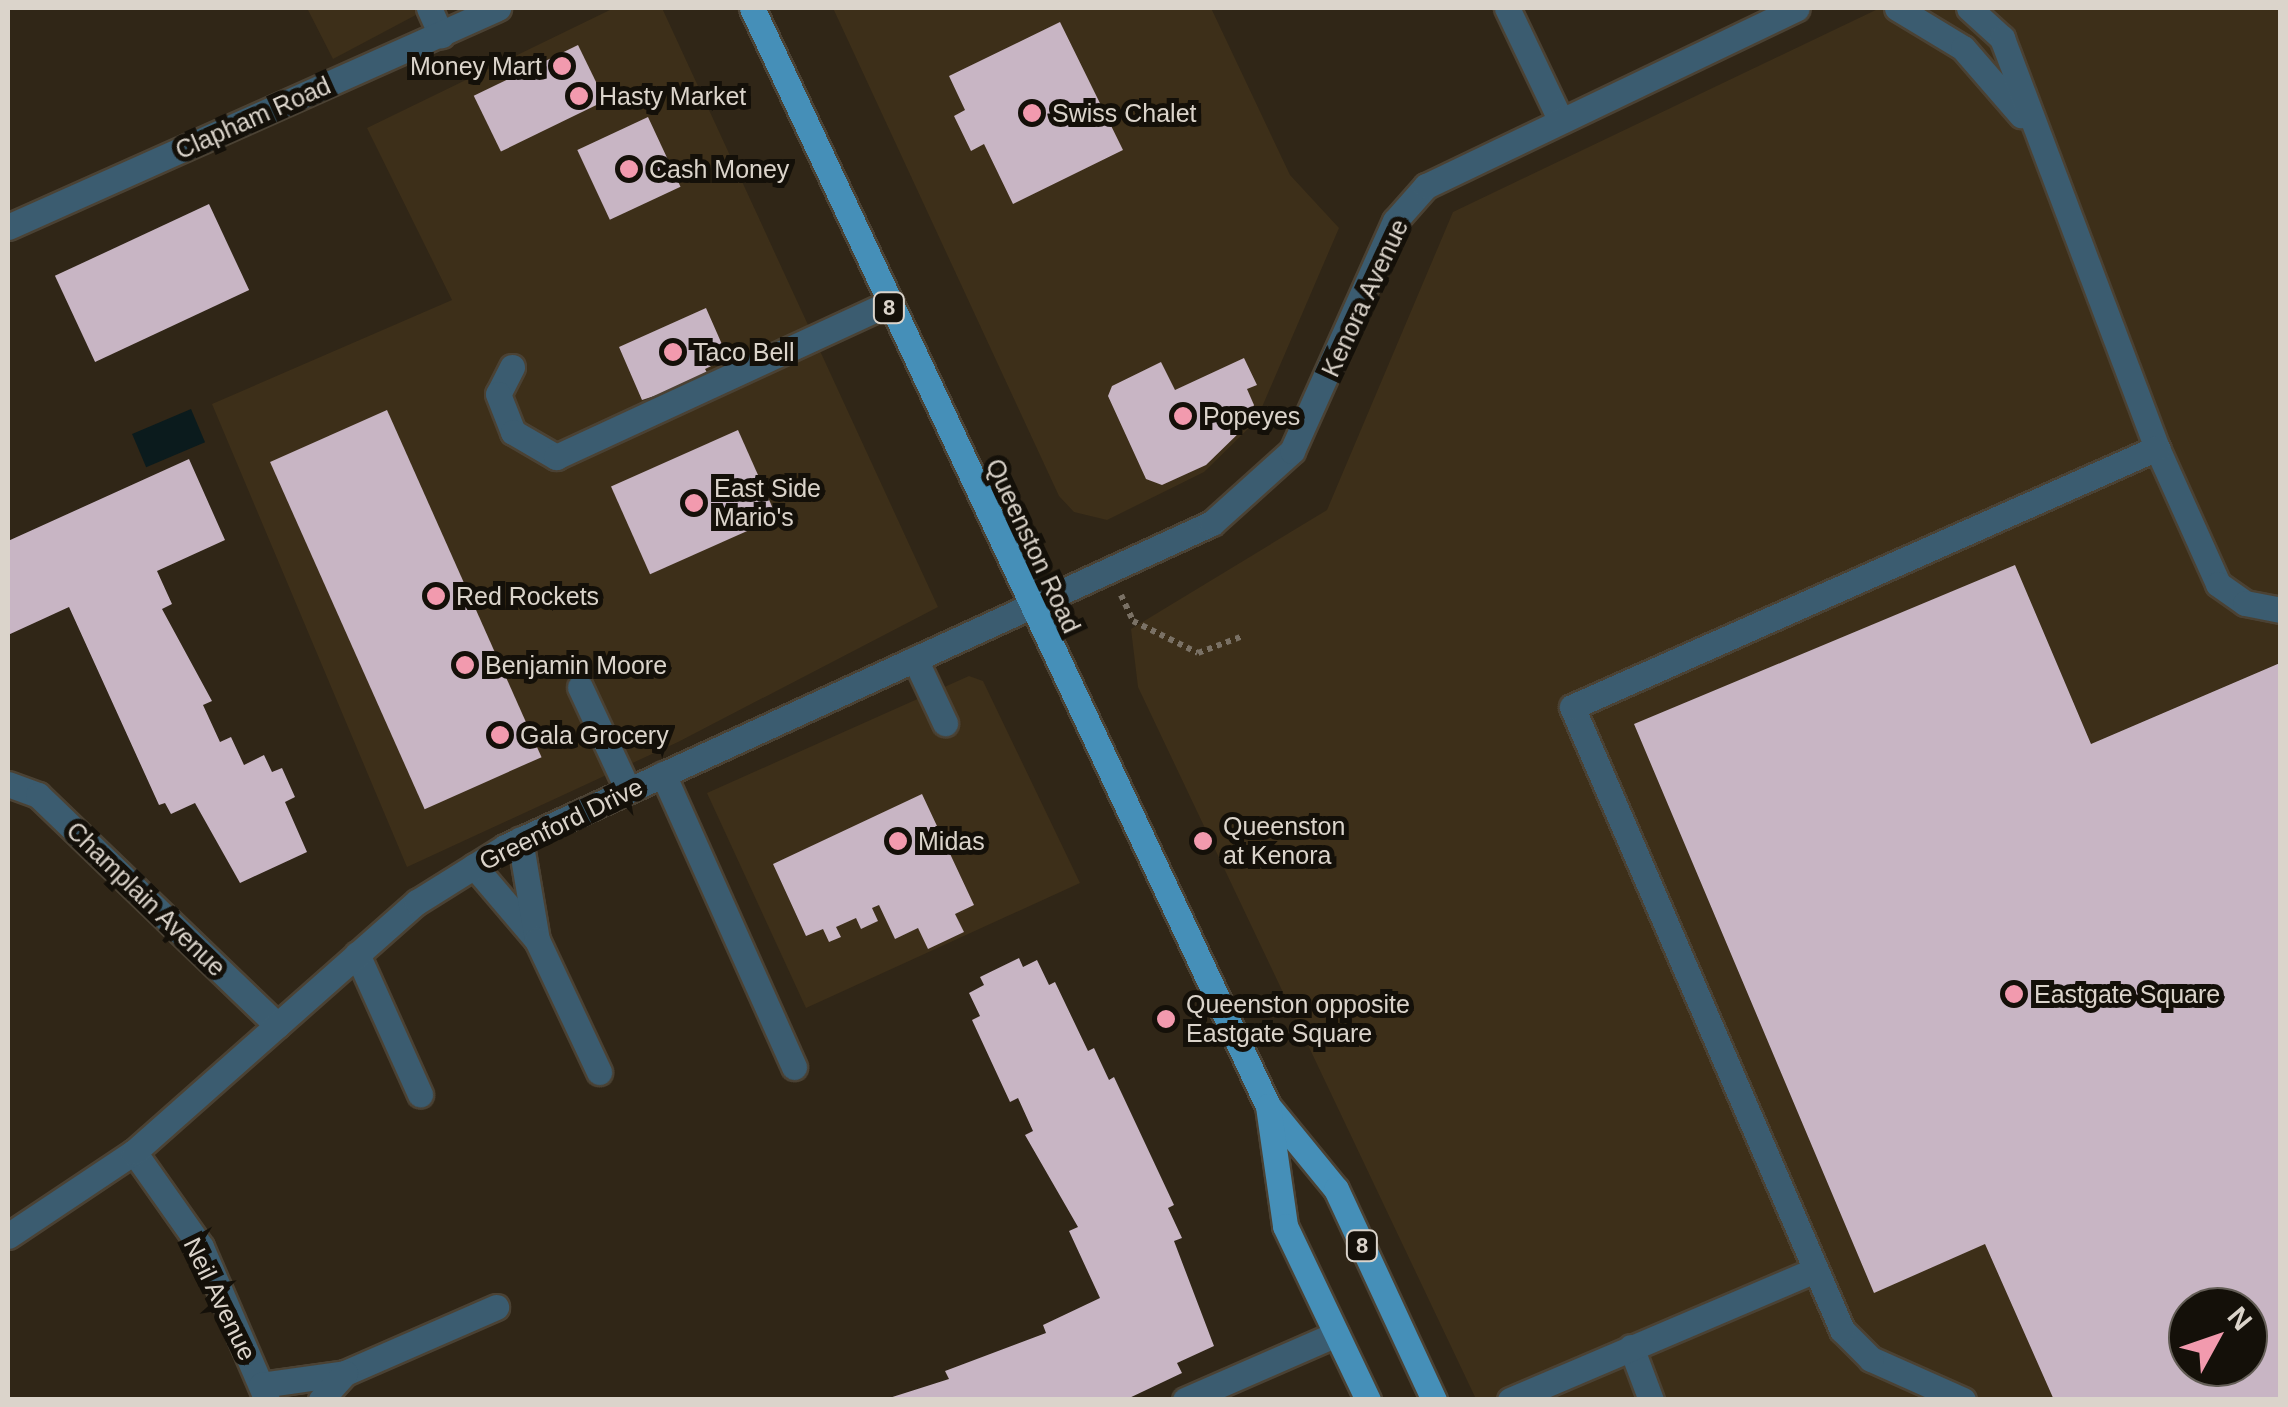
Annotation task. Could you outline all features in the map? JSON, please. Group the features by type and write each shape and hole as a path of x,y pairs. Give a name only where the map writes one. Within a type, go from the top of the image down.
{"main road":[{"name":"Queenston Road","path":"752,8 1028,606 1268,1106 1336,1189 1434,1400"},
{"name":"Queenston Road","path":"1268,1106 1285,1226 1368,1400"}],"street":[{"path":"428,8 441,36"},
{"name":"Clapham Road","path":"8,227 498,8"},
{"path":"1508,8 1560,117"},
{"name":"Kenora Avenue","path":"1028,606 1212,523 1264,482 1313,412 1395,221 1456,166 1797,8"},
{"path":"1897,8 1963,48 2032,131"},
{"path":"1970,8 2002,38 2032,131 2157,448 2218,584 2244,603 2280,610"},
{"path":"512,366 498,394 514,432 556,457 584,450 887,304"},
{"path":"1963,1400 1872,1359 1842,1330 1572,708 2157,448"},
{"name":"Greenford Drive","path":"8,1236 134,1152 357,954 474,866 520,840 1028,606"},
{"path":"915,659 944,722"},
{"path":"580,687 628,790"},
{"path":"663,774 794,1068"},
{"name":"Champlain Avenue","path":"8,784 38,795 276,1025"},
{"path":"520,840 537,940"},
{"path":"474,866 537,940 599,1072"},
{"path":"357,954 420,1094"},
{"name":"Neil Avenue","path":"134,1152 201,1247 264,1392"},
{"path":"1510,1400 1813,1270"},
{"path":"264,1392 345,1373 496,1307"},
{"path":"1185,1400 1336,1334"},
{"path":"1631,1346 1651,1400"},
{"path":"321,1400 345,1373"}],"path":[{"path":"1109,572 1133,621 1152,634 1198,653 1243,636"}],"shaded area":[{"path":"307,8 429,8 333,59"},
{"path":"614,8 662,8 938,607 678,742 407,867 212,404 452,300 367,128"},
{"path":"833,8 1211,8 1290,175 1339,228 1256,421 1204,472 1107,520 1074,512 1059,496"},
{"path":"1880,8 2280,8 2280,1399 1476,1399 1138,687 1131,629 1327,510 1453,212"},
{"path":"191,409 205,442 146,467 132,434"},
{"path":"969,676 983,681 1080,883 806,1008 707,793"}],"building":[{"name":"Swiss Chalet","path":"1060,22 1123,150 1013,204 984,144 971,151 954,116 965,110 949,76"},
{"path":"578,45 605,101 501,152 474,96"},
{"name":"Cash Money","path":"648,117 681,187 610,220 577,150"},
{"path":"209,204 249,290 95,362 55,276"},
{"name":"Taco Bell","path":"706,308 728,358 705,369 710,378 642,400 619,347"},
{"name":"Popeyes","path":"1244,358 1257,385 1247,389 1254,405 1244,428 1206,465 1162,485 1146,479 1108,396 1112,386 1161,362 1175,390"},
{"path":"387,410 542,757 425,809 270,462"},
{"name":"East Side Mario's","path":"738,430 777,518 650,574 611,487"},
{"path":"189,459 225,540 157,571 172,604 162,609 212,701 203,705 220,742 231,737 244,765 264,755 272,772 282,768 295,797 285,802 307,852 240,883 195,803 171,814 165,803 159,805 69,607 8,635 8,541"},
{"name":"Eastgate Square","path":"2015,565 2091,744 2280,663 2280,1400 2054,1400 1985,1244 1874,1293 1634,724"},
{"path":"922,794 974,905 955,914 964,932 928,949 918,928 895,939 879,905 872,908 878,921 861,929 856,918 836,927 841,937 829,942 823,929 806,936 773,864"},
{"path":"1019,958 1023,967 1037,960 1049,985 1055,982 1088,1051 1094,1048 1109,1080 1114,1077 1174,1205 1168,1208 1182,1238 1174,1241 1214,1346 1177,1363 1182,1373 1125,1400 883,1400 949,1379 945,1371 1046,1333 1043,1325 1100,1298 1069,1231 1078,1227 1025,1135 1033,1131 1018,1098 1010,1102 972,1020 980,1016 969,993 984,985 980,977"}],"place":[{"name":"Money Mart","path":"562,66"},
{"name":"Hasty Market","path":"579,96"},
{"name":"Swiss Chalet","path":"1032,113"},
{"name":"Cash Money","path":"629,169"},
{"name":"Taco Bell","path":"673,352"},
{"name":"Popeyes","path":"1183,416"},
{"name":"East Side Mario's","path":"694,503"},
{"name":"Red Rockets","path":"436,596"},
{"name":"Benjamin Moore","path":"465,665"},
{"name":"Gala Grocery","path":"500,735"},
{"name":"Midas","path":"898,841"},
{"name":"Queenston at Kenora","path":"1203,841"},
{"name":"Eastgate Square","path":"2014,994"},
{"name":"Queenston opposite Eastgate Square","path":"1166,1019"}]}
